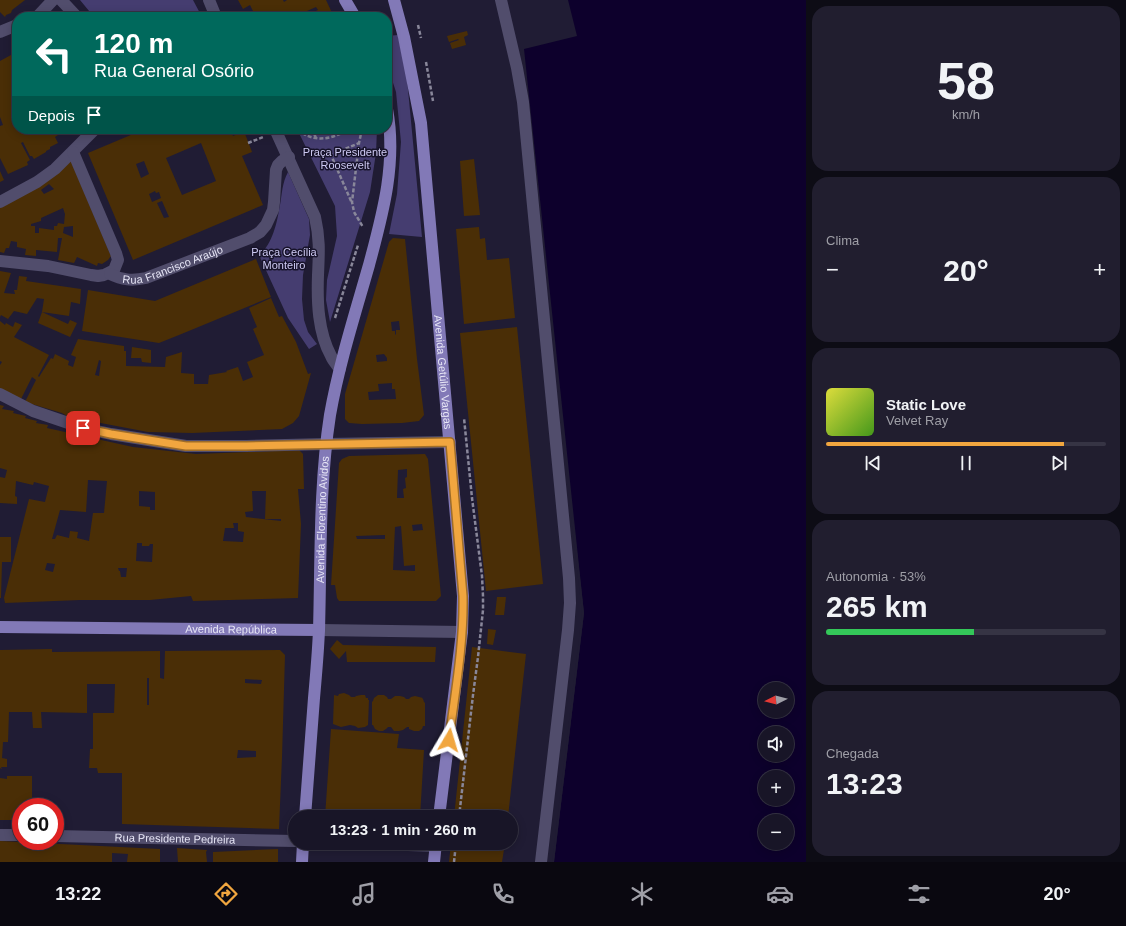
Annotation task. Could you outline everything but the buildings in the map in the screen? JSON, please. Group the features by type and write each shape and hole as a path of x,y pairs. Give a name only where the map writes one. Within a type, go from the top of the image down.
{"main road":[{"path":"345,0 352,12"},
{"name":"Avenida Getúlio Vargas","path":"394,0 404,37 421,122 463,596 462,632 440,810"},
{"name":"Avenida Florentino Avidos","path":"306,810 319,630 323,477 330,415 340,369 381,222 390,166 390,134"},
{"name":"Avenida República","path":"0,627 319,630"},
{"path":"302,862 303,850"},
{"path":"434,862 435,850"}],"street":[{"path":"42,12 53,0"},
{"path":"62,0 73,12"},
{"path":"209,0 214,12"},
{"path":"501,0 517,68 523,102 569,578 570,603 568,630 541,862"},
{"path":"0,32 12,27"},
{"path":"0,202 37,182 55,169 90,134"},
{"path":"278,134 315,217 319,231 318,312 326,346 340,369"},
{"path":"73,152 116,253 118,260 116,267 110,274"},
{"name":"Rua Francisco Araújo","path":"0,261 48,266 91,275 104,276 110,274 127,280 146,278 250,238 260,232 266,225 272,210 276,170 282,161 289,157"},
{"path":"0,394 33,411 83,428 186,446 450,442"},
{"name":"Avenida República","path":"319,630 462,632"},
{"path":"0,835 12,835"},
{"name":"Rua Presidente Pedreira","path":"64,836 288,841"}],"path":[{"path":"304,134 316,138 330,138 338,135"},
{"path":"314,134 316,138"},
{"path":"352,202 361,134"},
{"path":"248,143 261,137"},
{"path":"359,143 331,155 352,202 354,212 363,227"},
{"path":"361,234 365,220"},
{"path":"326,346 359,242"},
{"path":"454,862 455,850"}],"green space":[{"path":"80,0 193,0 199,12 90,12"},
{"name":"Praça Presidente Roosevelt","path":"398,35 407,79 422,237 389,234 397,194 401,142 396,92 392,80 392,36"},
{"name":"Praça Presidente Roosevelt","path":"299,134 377,134 376,153 370,192 330,322 326,300 327,280 337,236 335,206"},
{"name":"Praça Cecília Monteiro","path":"288,172 309,219 310,235 303,275 302,299 304,320 308,332 317,344 309,349 288,318 259,255 268,245 274,232 283,184"}],"shaded area":[{"path":"568,0 806,0 806,862 554,862 584,613 524,49 577,36"}],"pier":[{"path":"573,516 584,613 554,862 552,862 582,613 571,517"}],"route":[{"path":"83,428 186,446 450,442 463,607 462,632 449,740"}]}
